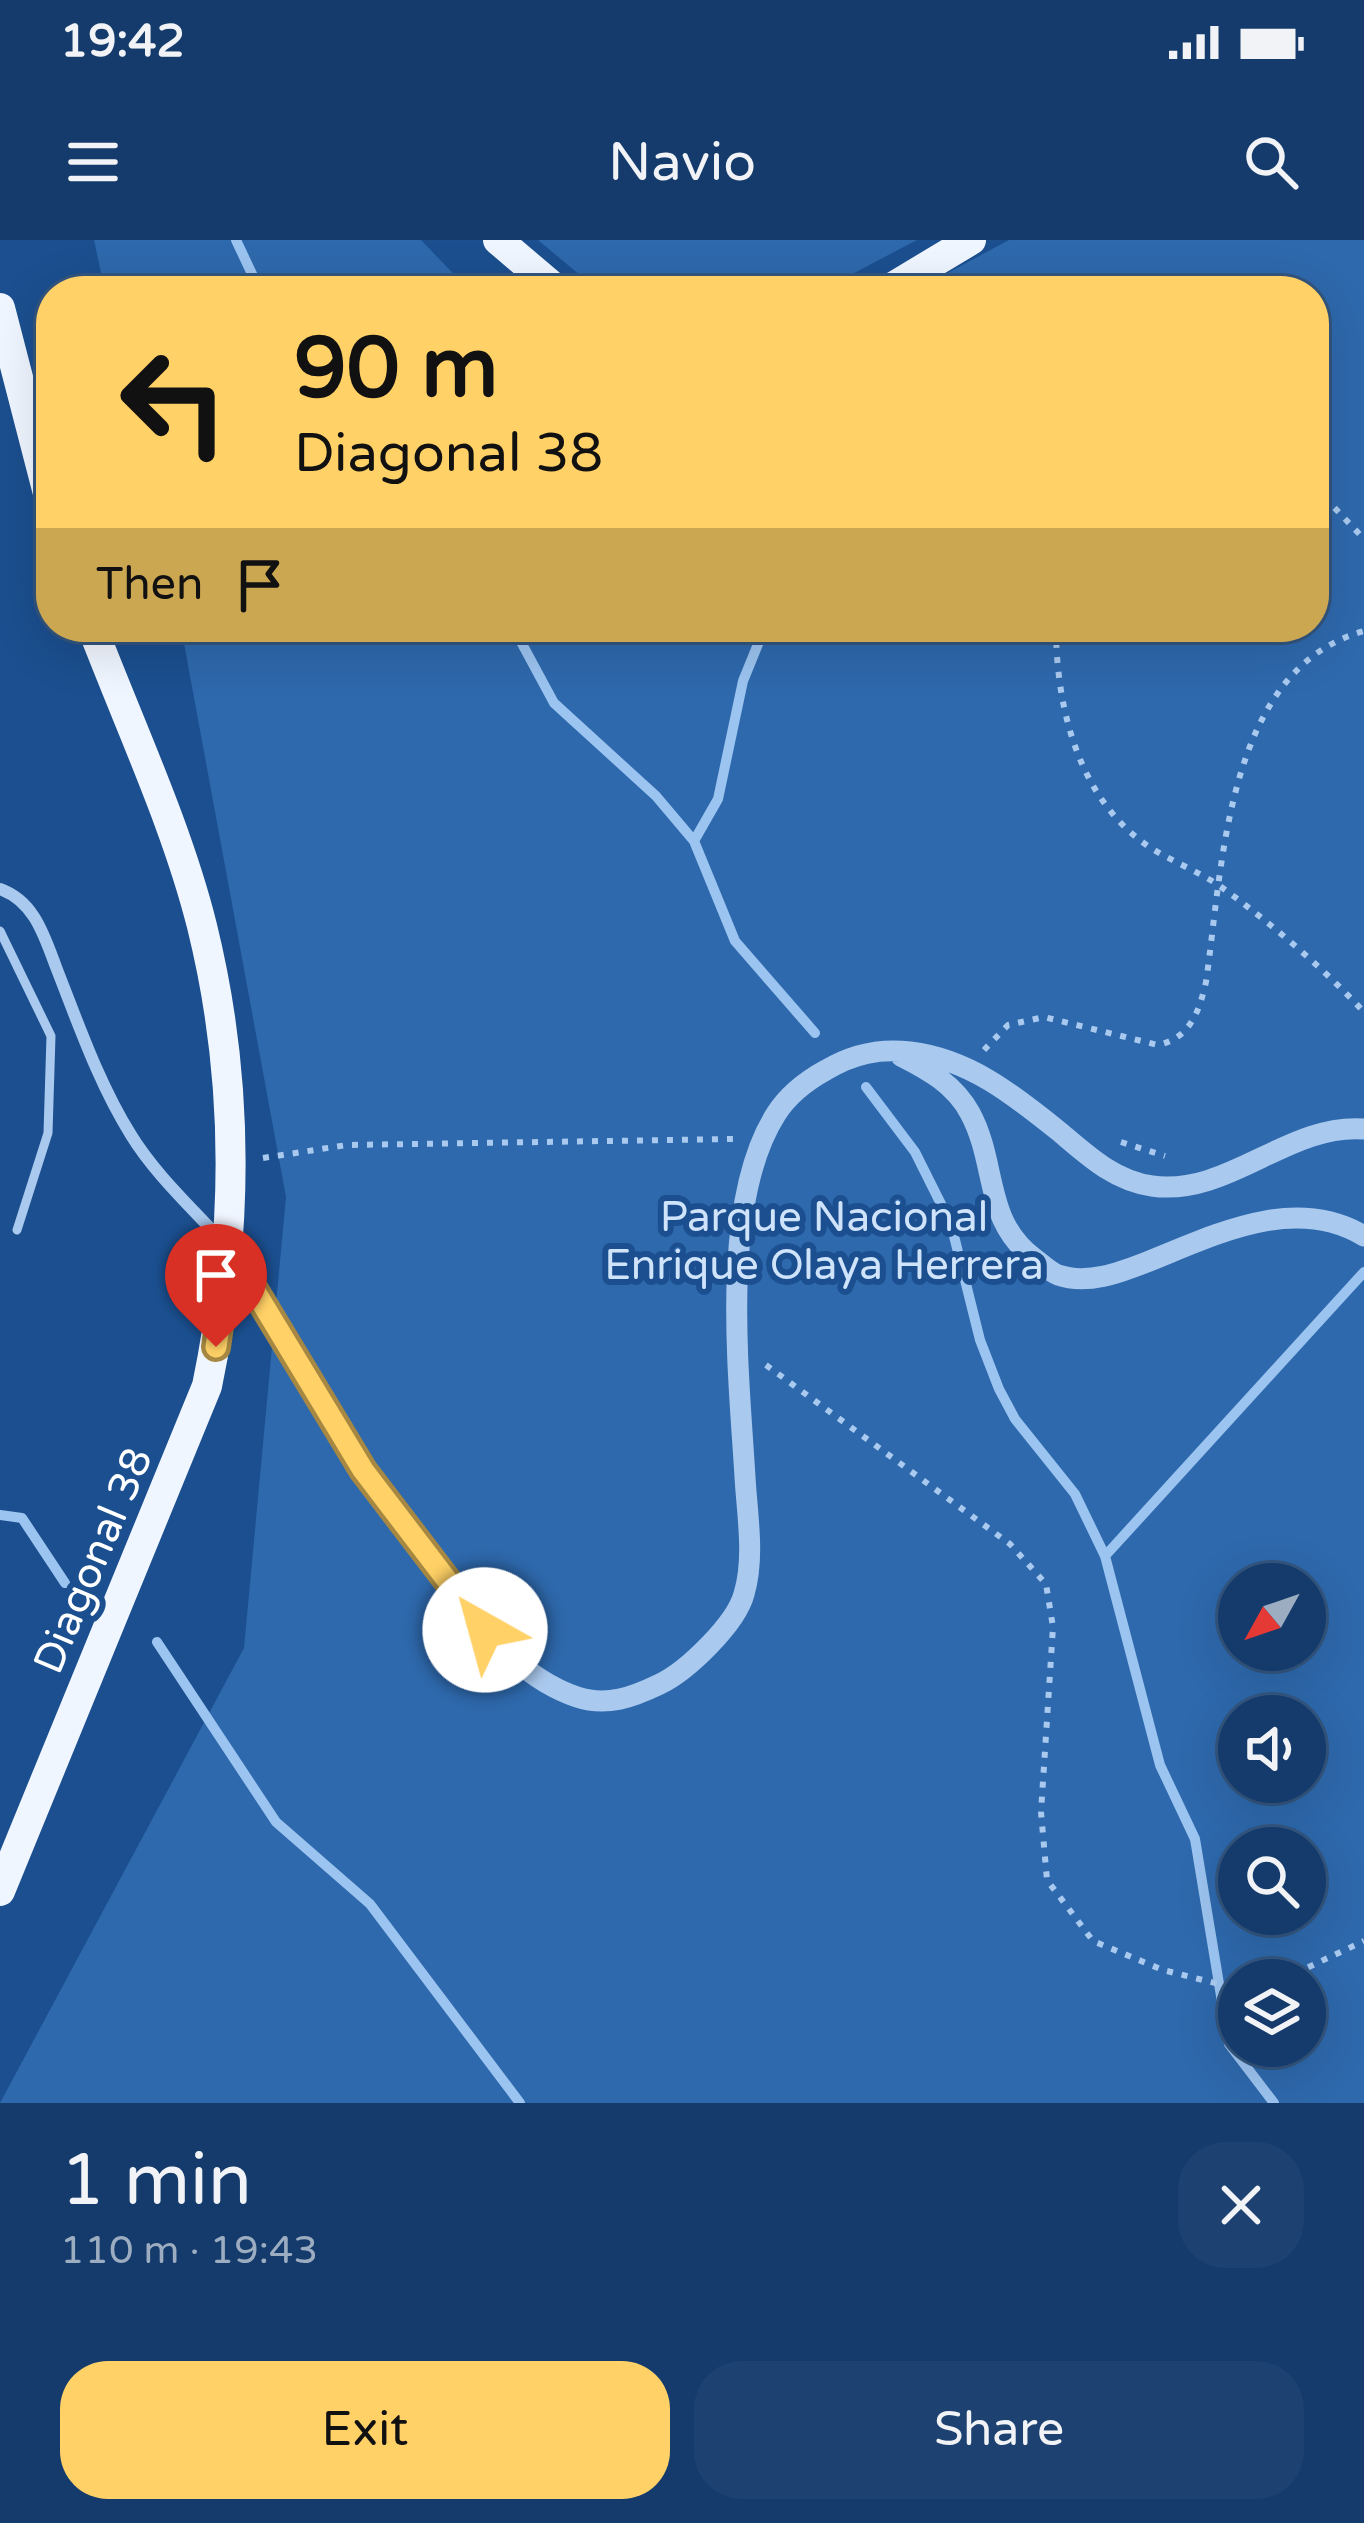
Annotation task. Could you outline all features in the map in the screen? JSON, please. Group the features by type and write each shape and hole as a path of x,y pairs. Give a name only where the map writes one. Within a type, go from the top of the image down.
{"main road":[{"path":"498,240 540,276"},
{"path":"911,276 971,240"},
{"path":"0,308 36,447"},
{"name":"Diagonal 38","path":"0,1892 208,1386 230,1250 233,1162 226,1047 202,923 98,642"}],"street":[{"path":"0,889 21,896 42,931 130,1134 230,1250 363,1470 485,1630 530,1674 579,1698 624,1701 679,1675 723,1628 744,1596 749,1548 738,1345 742,1224 763,1138 778,1110 801,1085 854,1055 890,1050 945,1058 1026,1105 1103,1169 1151,1186 1199,1184 1316,1132 1364,1129"},
{"path":"890,1050 946,1082 969,1110 984,1145 1004,1227 1022,1250 1056,1274 1088,1279 1120,1273 1222,1232 1281,1218 1314,1217 1346,1225 1364,1236"}],"lane":[{"path":"0,932 51,1036 48,1133 16,1230"}],"path":[{"path":"1329,501 1364,538"},
{"path":"968,1068 1008,1024 1044,1017 1158,1045 1174,1042 1186,1031 1200,1009 1239,775 1268,703 1293,671 1334,639 1364,631"},
{"path":"1058,642 1071,738 1094,792 1137,838 1220,886 1304,954 1364,1012"},
{"path":"233,1162 347,1145 763,1138"},
{"path":"1116,1141 1174,1158"},
{"path":"738,1345 1010,1544 1046,1584 1053,1627 1041,1812 1047,1880 1093,1942 1163,1970 1218,1984"},
{"path":"1326,1959 1364,1941"}],"green space":[{"path":"94,240 421,240 456,276 102,276"},
{"path":"538,240 917,240 849,276 581,276"},
{"name":"Parque Nacional Enrique Olaya Herrera","path":"1009,240 1364,240 1364,2103 0,2103 244,1648 286,1197 184,642 1329,642 1329,276 942,276"}],"waterway":[{"path":"236,240 253,276"},
{"path":"521,642 554,703 656,796 694,841 735,941 815,1033"},
{"path":"694,841 718,799 743,681 759,642"},
{"path":"866,1087 915,1152 951,1224 980,1340 999,1389 1015,1419 1075,1494 1105,1556 1160,1765 1195,1839 1229,2044 1274,2103"},
{"path":"1105,1556 1364,1272"},
{"path":"0,1515 22,1518 65,1583"},
{"path":"157,1642 276,1822 370,1904 520,2103"}],"route":[{"path":"216,1347 230,1250 363,1470 485,1630"}]}
